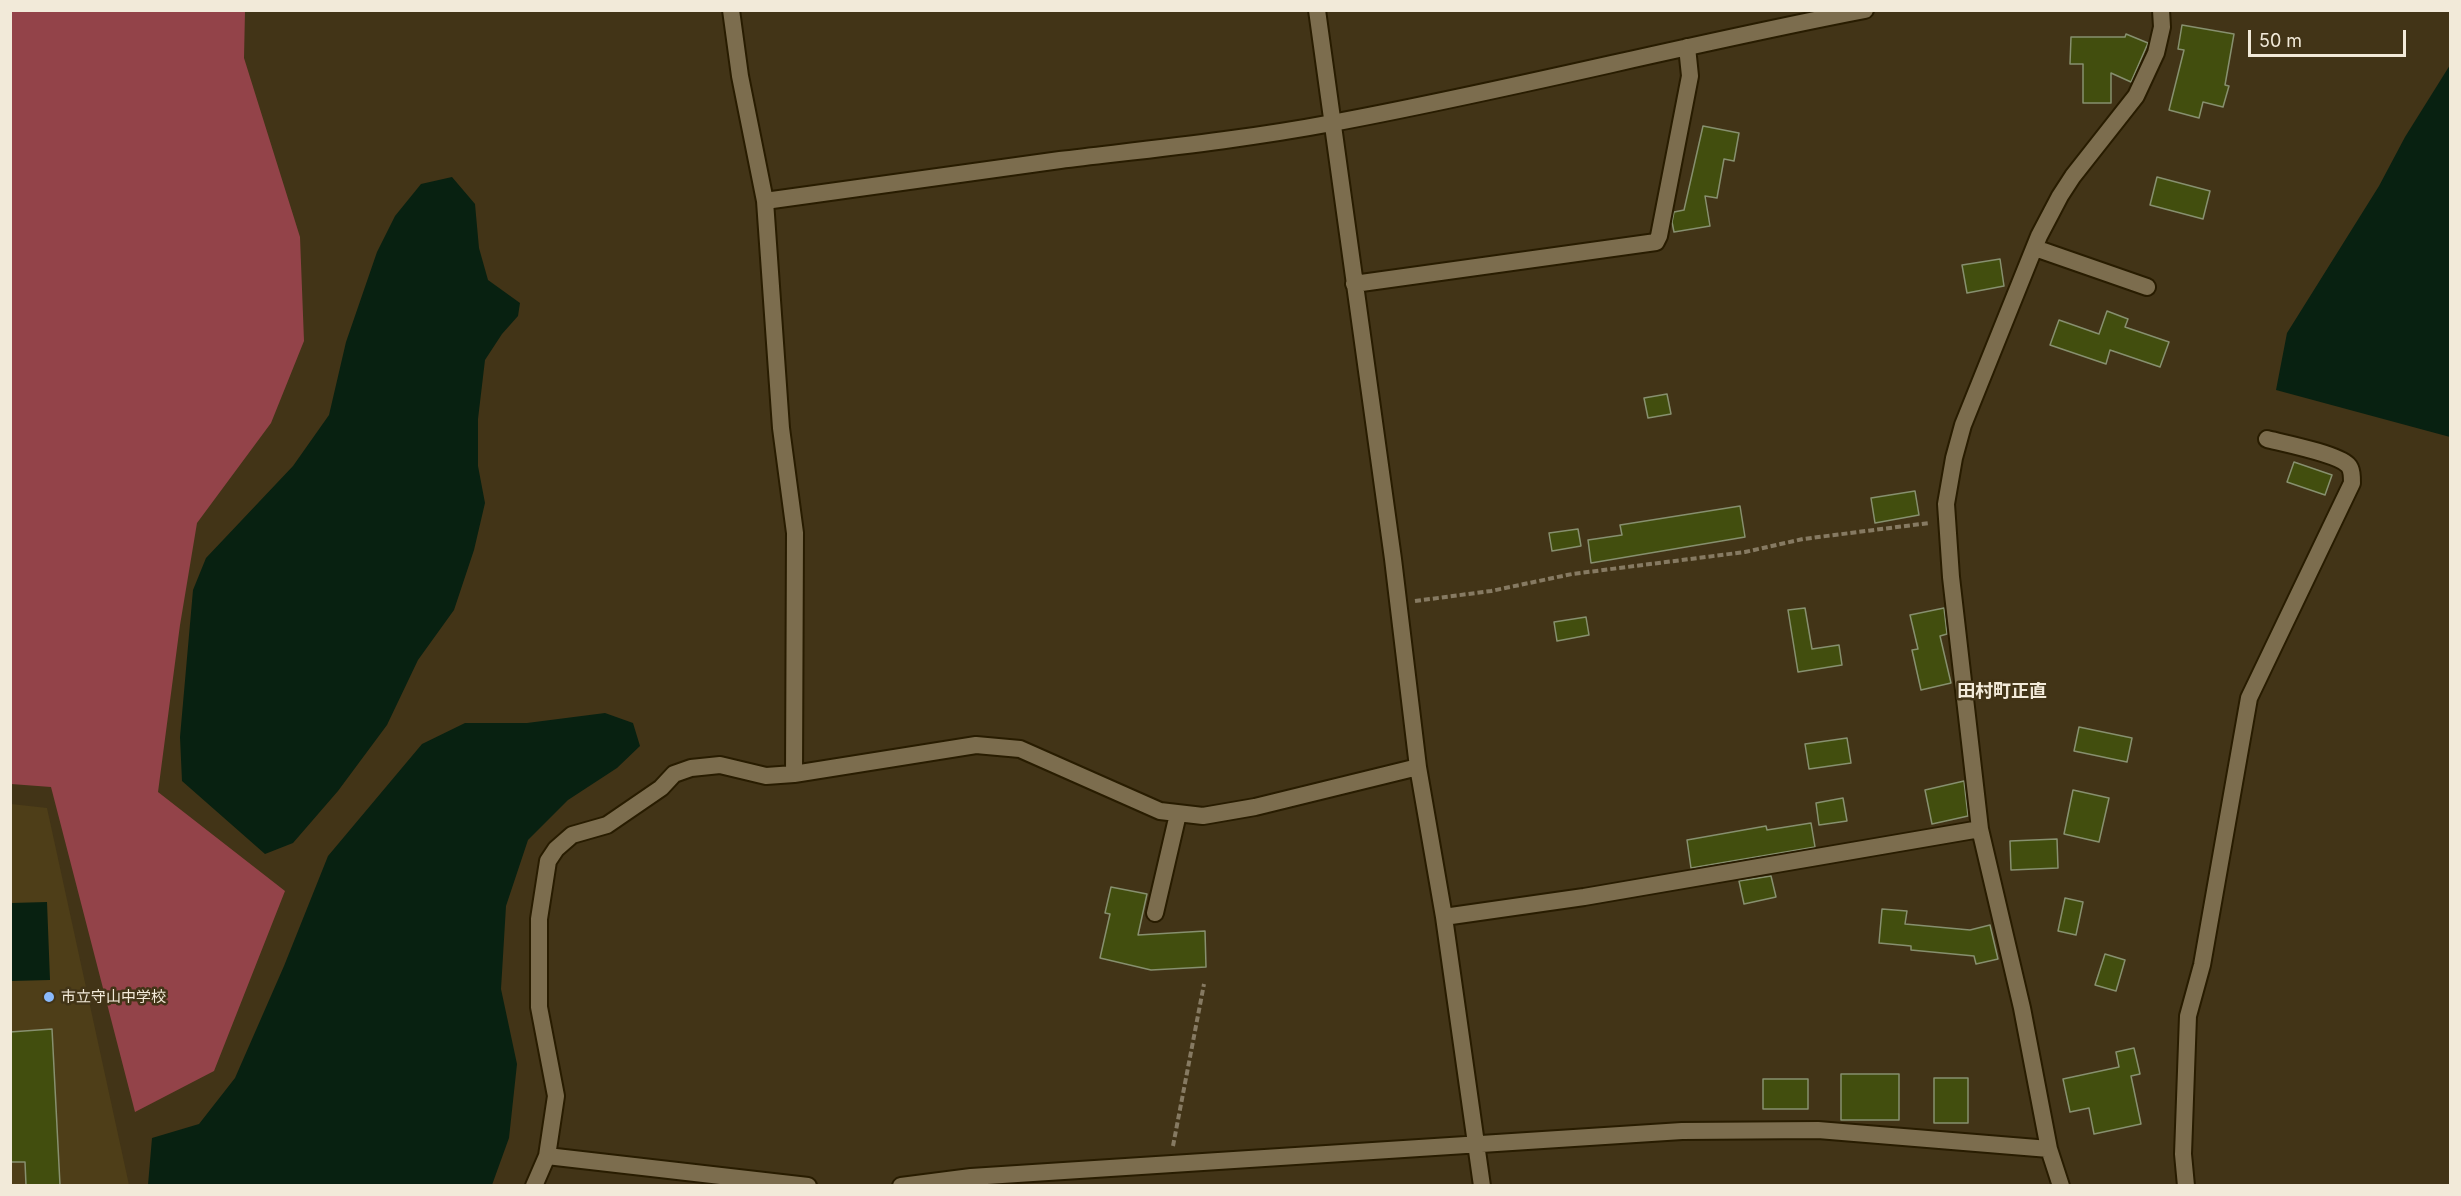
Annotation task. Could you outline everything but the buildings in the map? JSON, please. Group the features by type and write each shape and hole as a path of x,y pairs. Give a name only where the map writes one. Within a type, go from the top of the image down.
{"street":[{"path":"731,10 740,76 765,201 781,428 795,533 794,774"},
{"path":"1317,10 1418,767 1444,917 1482,1185"},
{"path":"765,201 872,184 1251,136 1332,123 1865,10"},
{"path":"2061,1185 2049,1149 2022,1008 1980,829 1951,577 1946,504 1954,458 1964,425 2035,248 2060,196 2136,96 2156,53 2162,27 2161,10"},
{"path":"1354,284 1656,242 1690,76 1687,47"},
{"path":"2035,248 2147,287"},
{"path":"2186,1185 2183,1154 2187,1016 2202,965 2249,698 2352,483 2348,464 2335,457 2267,440"},
{"path":"534,1185 547,1156 556,1096 540,1007 539,919 548,861 555,849 572,835 607,825 661,788 674,774 691,768 720,765 766,776 794,774 976,745 1020,749 1160,811 1203,816 1254,807 1418,767"},
{"path":"1155,913 1178,814"},
{"path":"1444,917 1584,897 1980,829"},
{"path":"901,1185 971,1177 1682,1131 1818,1130 2049,1149"},
{"path":"547,1156 808,1185"}],"path":[{"path":"1398,604 1491,591 1572,574 1745,552 1803,539 1930,523"},
{"path":"1169,1165 1204,984"}],"shaded area":[{"path":"10,11 245,11 244,58 300,237 304,341 271,423 197,523 180,625 158,792 285,891 214,1071 135,1112 51,787 11,784"},
{"path":"2450,65 2450,437 2276,390 2287,333 2379,186 2405,137"},
{"path":"452,177 475,204 479,248 488,280 520,303 518,316 502,334 485,360 478,419 478,466 485,503 474,550 454,610 418,660 387,725 338,791 293,843 265,854 182,781 180,737 193,590 206,558 293,466 329,415 346,342 377,252 395,216 421,184"},
{"path":"605,713 633,723 640,746 617,768 568,800 528,840 506,906 501,989 517,1064 509,1138 492,1185 148,1185 152,1138 199,1124 235,1078 284,966 328,856 422,744 465,723 527,723"},
{"name":"市立守山中学校","path":"11,804 47,808 129,1185 11,1186"},
{"path":"47,902 50,980 11,981 11,903"}],"place":[{"name":"市立守山中学校","path":"49,997"}],"district":[{"name":"田村町正直","path":"2002,692"}]}
